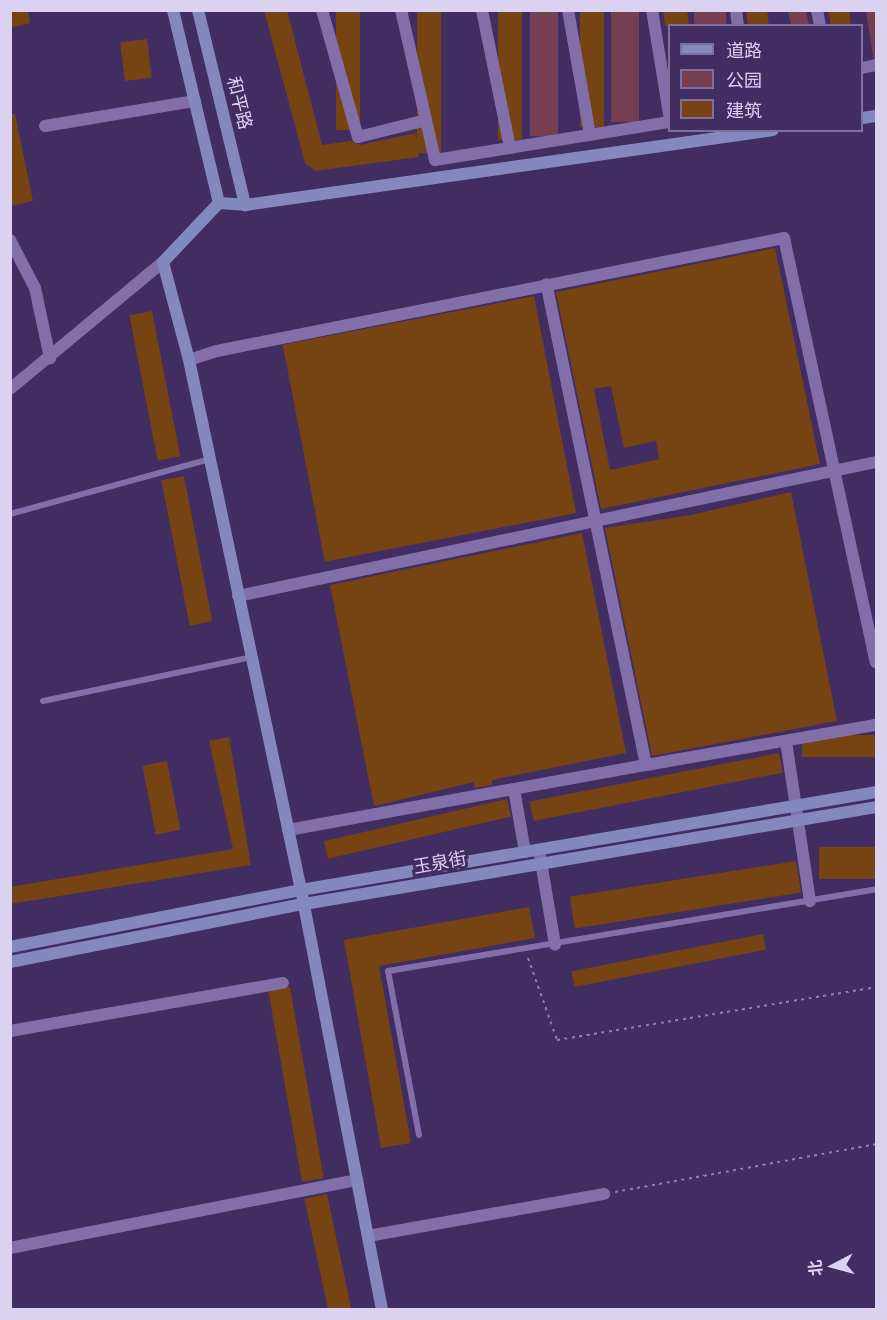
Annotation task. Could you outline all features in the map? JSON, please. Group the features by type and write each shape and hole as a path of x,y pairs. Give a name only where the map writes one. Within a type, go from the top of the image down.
{"street":[{"path":"173,10 219,203"},
{"name":"和平路","path":"198,10 246,205"},
{"path":"322,10 358,137 426,120"},
{"path":"401,10 435,160 668,121"},
{"path":"482,10 510,148"},
{"path":"568,10 590,135"},
{"path":"652,10 668,114"},
{"path":"45,126 195,101"},
{"path":"219,203 246,205 758,132"},
{"path":"10,389 163,262 219,203"},
{"path":"189,360 546,284 784,238 876,662"},
{"path":"10,240 35,288 50,357"},
{"path":"163,262 189,360 304,904 382,1310"},
{"path":"546,284 646,765"},
{"path":"238,596 876,462"},
{"path":"288,830 876,725"},
{"path":"786,741 810,901"},
{"path":"514,789 525,852"},
{"name":"玉泉街","path":"10,947 301,890 876,792"},
{"name":"玉泉街","path":"10,962 304,904 876,807"},
{"path":"539,850 555,945"},
{"path":"10,1031 283,983"},
{"path":"10,1248 357,1180"},
{"path":"368,1236 604,1194"}],"lane":[{"path":"10,514 210,459"},
{"path":"43,701 251,657"},
{"path":"419,1135 388,971 526,951 876,889"}],"path":[{"path":"526,951 557,1040 876,987"},
{"path":"604,1194 876,1144"}],"green space":[{"path":"530,11 558,11 558,136 530,136"},
{"path":"611,11 639,11 639,122 611,122"},
{"path":"694,11 726,11 726,24 694,24"},
{"path":"788,11 806,11 809,24 791,24"},
{"path":"866,11 876,11 876,60 874,61"}],"building":[{"path":"10,10 28,10 30,23 10,28"},
{"path":"264,10 287,10 322,145 351,141 360,145 416,133 419,157 315,171 305,163"},
{"path":"336,10 360,10 360,130 336,130"},
{"path":"417,10 441,10 441,153 417,153"},
{"path":"498,10 522,10 522,140 498,140"},
{"path":"580,10 604,10 604,127 580,127"},
{"path":"663,10 687,10 689,24 665,26"},
{"path":"746,10 767,10 769,24 748,24"},
{"path":"828,10 849,10 851,24 831,24"},
{"path":"147,39 152,78 125,81 120,42"},
{"path":"10,114 15,114 33,201 10,206"},
{"path":"775,248 820,464 601,509 556,292","holes":["611,386 624,448 656,441 659,459 610,470 594,389"]},
{"path":"534,296 576,513 325,562 283,345"},
{"path":"152,311 180,456 158,461 129,315"},
{"path":"184,476 212,621 190,626 161,480"},
{"path":"791,492 837,721 652,756 605,528 691,515"},
{"path":"582,533 626,753 492,780 492,785 475,788 474,782 374,806 330,585"},
{"path":"802,735 876,735 876,757 802,757"},
{"path":"229,737 251,865 10,904 10,887 233,849 209,741"},
{"path":"779,753 783,773 533,821 530,801"},
{"path":"167,761 180,830 156,834 142,766"},
{"path":"507,799 511,817 328,859 324,841"},
{"path":"819,847 876,847 876,879 819,879"},
{"path":"796,861 801,893 575,928 570,897"},
{"path":"529,907 535,938 379,966 411,1143 381,1148 344,940"},
{"path":"763,934 766,950 575,987 572,971"},
{"path":"290,987 324,1178 302,1182 268,991"},
{"path":"327,1194 352,1310 328,1310 305,1199"}]}
